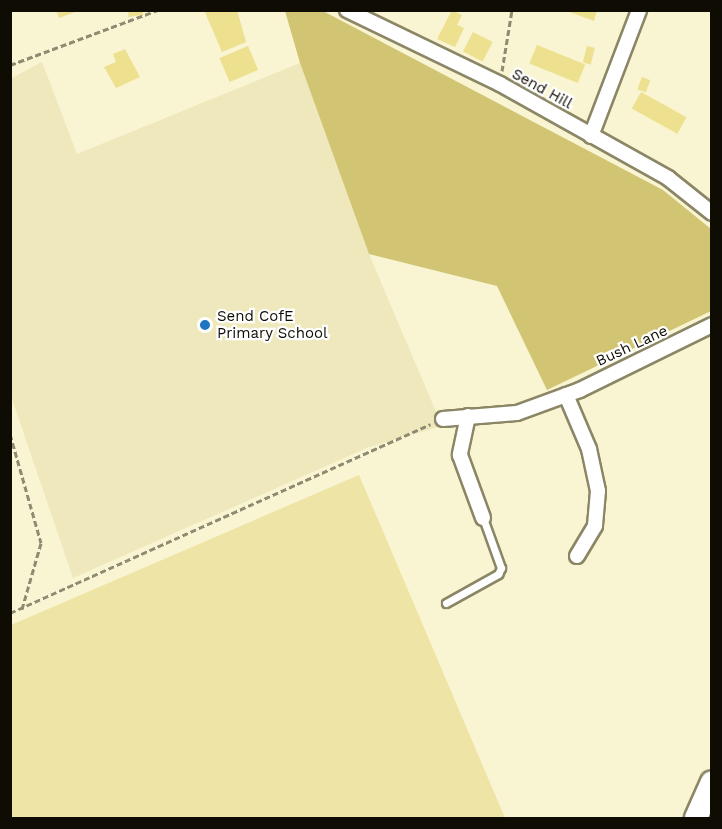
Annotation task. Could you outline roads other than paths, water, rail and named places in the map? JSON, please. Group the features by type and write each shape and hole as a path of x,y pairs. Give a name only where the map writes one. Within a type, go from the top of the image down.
{"main road":[{"path":"696,819 711,782"}],"street":[{"name":"Send Hill","path":"346,10 500,84 668,178 711,213"},
{"path":"591,136 639,10"},
{"name":"Bush Lane","path":"443,419 517,413 566,395 711,325"},
{"path":"566,395 589,449 598,491 595,526 577,555"},
{"path":"468,416 459,455 483,518"}],"lane":[{"path":"446,603 498,574 501,568 483,518"}],"place":[{"name":"Send CofE Primary School","path":"205,325"}]}
